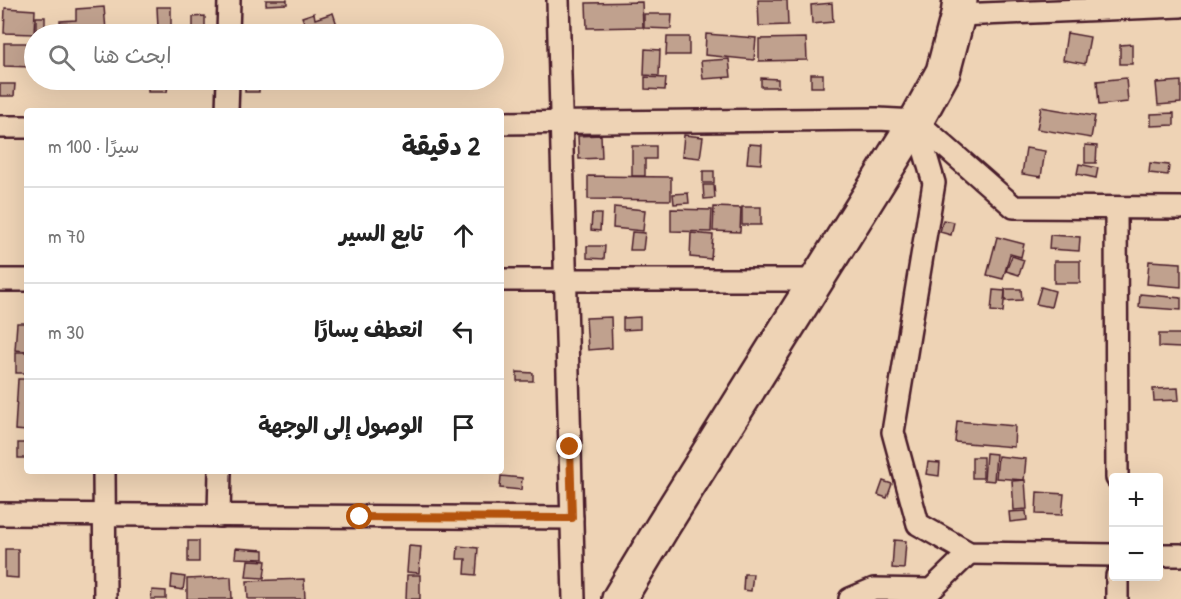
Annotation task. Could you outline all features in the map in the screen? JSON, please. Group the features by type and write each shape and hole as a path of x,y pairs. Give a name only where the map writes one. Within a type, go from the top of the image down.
{"main road":[{"path":"619,599 916,121 943,72 959,7"}],"street":[{"path":"228,24 229,0"},
{"path":"558,0 574,599"},
{"path":"959,7 1181,6"},
{"path":"227,108 228,90"},
{"path":"504,123 878,119 916,121 1014,207 1181,208"},
{"path":"916,121 934,183 893,432 918,525 969,553 1109,555"},
{"path":"0,128 24,127"},
{"path":"1116,208 1117,473"},
{"path":"0,280 24,280"},
{"path":"504,280 817,280"},
{"path":"104,474 105,599"},
{"path":"219,516 220,474"},
{"path":"0,514 572,518"},
{"path":"850,599 874,589 931,590 969,553"},
{"path":"1163,555 1181,555"},
{"path":"1117,581 1117,599"}],"building":[{"path":"266,0 287,0 287,4 266,5"},
{"path":"758,0 787,0 788,25 759,26"},
{"path":"642,2 643,27 587,28 586,3"},
{"path":"832,3 833,22 812,24 811,5"},
{"path":"104,7 105,24 60,24 60,21 76,20 76,9"},
{"path":"157,7 171,7 171,24 158,24"},
{"path":"5,8 35,10 34,24 24,24 24,34 4,33"},
{"path":"314,13 315,19 333,13 337,24 298,24 304,22 302,17"},
{"path":"644,14 672,14 671,29 644,28"},
{"path":"205,16 205,24 193,24 193,17"},
{"path":"36,17 45,17 45,24 36,24"},
{"path":"1067,33 1090,37 1085,64 1063,60"},
{"path":"706,34 756,38 754,60 705,55"},
{"path":"667,37 689,37 689,55 666,55"},
{"path":"806,38 807,60 759,61 759,39"},
{"path":"4,43 24,43 24,67 4,66"},
{"path":"1132,44 1132,64 1120,64 1120,45"},
{"path":"645,49 660,50 659,76 644,75"},
{"path":"729,59 731,77 703,79 701,61"},
{"path":"811,74 823,74 823,87 811,87"},
{"path":"645,77 666,78 665,90 645,89"},
{"path":"761,78 778,79 778,87 761,87"},
{"path":"1126,78 1128,102 1099,105 1097,81"},
{"path":"1181,81 1181,103 1158,105 1156,83"},
{"path":"0,84 15,84 14,96 0,96"},
{"path":"148,90 167,90 167,92 148,92"},
{"path":"245,90 259,90 259,92 245,92"},
{"path":"1041,107 1095,116 1091,138 1037,129"},
{"path":"1174,113 1174,125 1151,126 1151,114"},
{"path":"601,135 602,158 579,159 578,136"},
{"path":"684,135 703,137 700,158 682,156"},
{"path":"749,144 762,145 761,164 747,163"},
{"path":"1085,145 1097,146 1096,163 1085,163"},
{"path":"632,146 656,146 656,159 645,159 645,176 632,176"},
{"path":"1026,148 1045,151 1041,177 1022,174"},
{"path":"1150,163 1169,165 1168,175 1149,173"},
{"path":"1079,164 1098,168 1096,178 1077,174"},
{"path":"703,171 714,171 714,183 703,183"},
{"path":"588,176 671,177 671,200 588,199"},
{"path":"703,185 714,185 715,198 704,199"},
{"path":"688,193 689,203 674,204 673,194"},
{"path":"614,207 645,210 643,231 613,228"},
{"path":"714,207 741,208 740,232 713,231"},
{"path":"742,207 761,207 761,225 742,225"},
{"path":"671,209 712,210 711,232 671,231"},
{"path":"592,214 601,214 600,231 591,230"},
{"path":"943,220 954,222 951,235 940,232"},
{"path":"632,232 645,233 643,250 630,250"},
{"path":"691,233 713,235 711,259 690,257"},
{"path":"1050,235 1080,237 1079,251 1049,249"},
{"path":"997,237 1024,244 1021,257 1010,254 1003,279 987,275"},
{"path":"587,246 605,246 604,259 587,258"},
{"path":"1012,256 1024,260 1019,275 1006,271"},
{"path":"1054,261 1080,261 1080,283 1054,283"},
{"path":"1149,261 1181,263 1181,287 1147,284"},
{"path":"1041,287 1055,291 1051,307 1036,304"},
{"path":"1005,289 1021,289 1022,300 1005,301"},
{"path":"993,290 1005,291 1003,312 991,311"},
{"path":"1140,294 1181,298 1181,310 1139,307"},
{"path":"611,317 612,348 588,350 586,318"},
{"path":"640,317 640,329 623,330 623,318"},
{"path":"17,323 24,323 24,351 15,350"},
{"path":"1159,334 1181,334 1181,348 1159,347"},
{"path":"16,352 24,352 24,373 16,373"},
{"path":"517,372 533,373 533,381 517,381"},
{"path":"18,379 24,379 24,431 15,430"},
{"path":"1178,388 1179,400 1154,401 1153,389"},
{"path":"957,421 1015,426 1014,447 955,442"},
{"path":"18,443 24,443 24,458 18,458"},
{"path":"986,453 996,454 994,481 984,480"},
{"path":"998,456 1026,459 1024,480 996,478"},
{"path":"972,457 983,457 983,478 972,478"},
{"path":"928,462 940,463 939,476 926,474"},
{"path":"501,476 522,478 521,490 500,488"},
{"path":"1025,480 1027,509 1014,510 1012,481"},
{"path":"883,481 892,484 887,498 878,495"},
{"path":"1037,492 1064,494 1062,515 1036,514"},
{"path":"1026,511 1027,520 1010,522 1009,512"},
{"path":"894,540 906,541 904,569 892,568"},
{"path":"188,541 199,541 199,562 188,562"},
{"path":"409,546 421,547 419,573 407,572"},
{"path":"458,546 478,548 476,575 465,574 466,559 457,559"},
{"path":"236,548 264,550 264,559 235,558"},
{"path":"5,549 18,549 18,578 5,577"},
{"path":"248,560 266,561 264,578 246,577"},
{"path":"744,574 753,574 751,591 743,590"},
{"path":"172,575 185,577 183,590 171,588"},
{"path":"407,575 420,575 420,599 406,599"},
{"path":"231,577 232,599 187,599 187,579"},
{"path":"304,579 305,599 248,599 247,581"},
{"path":"152,590 166,591 166,599 151,599"}],"route":[{"path":"360,517 572,518 570,447"}]}
